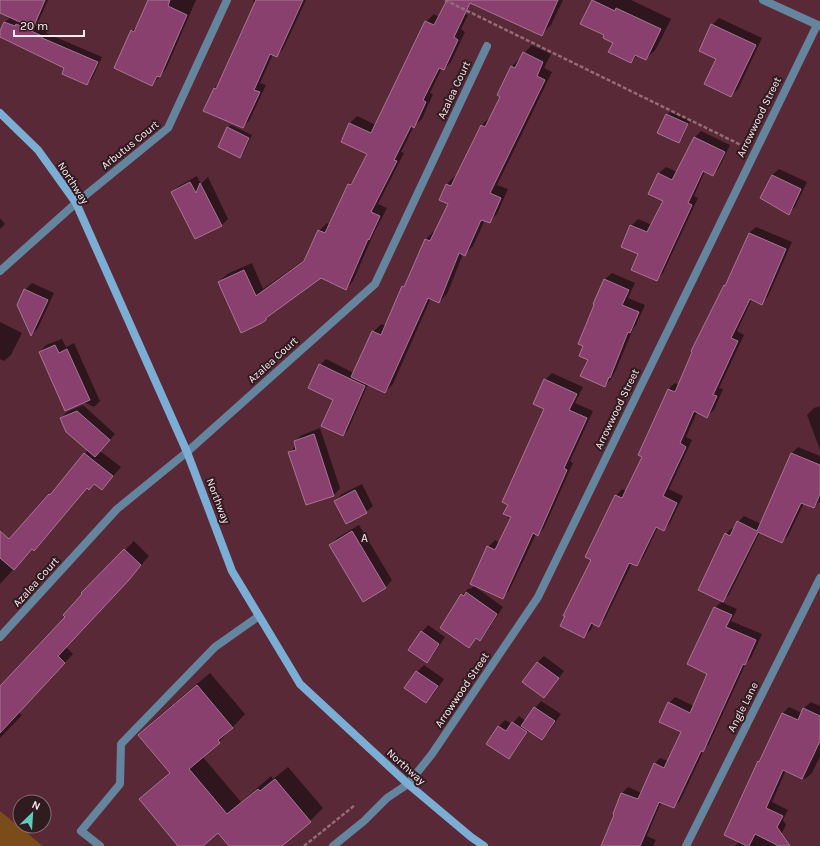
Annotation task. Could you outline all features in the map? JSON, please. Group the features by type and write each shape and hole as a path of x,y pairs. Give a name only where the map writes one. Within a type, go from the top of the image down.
{"street":[{"name":"Arbutus Court","path":"0,272 76,203 168,128 227,0"},
{"path":"763,0 818,26"},
{"name":"Arrowwood Street","path":"333,846 364,821 387,798 408,784 432,754 538,597 754,151 818,26"},
{"name":"Azalea Court","path":"0,637 117,509 188,452 375,284 487,46"},
{"name":"Northway","path":"0,113 38,150 76,203 188,452 232,571 300,684 408,784 471,837 484,846"},
{"name":"Angle Lane","path":"686,846 820,578"},
{"path":"100,846 81,832 120,784 121,744 215,647 259,616"}],"path":[{"path":"445,0 754,151"},
{"path":"304,846 361,801"}],"shaded area":[{"path":"0,811 12,821 12,834 28,834 43,846 0,846"}],"building":[{"path":"0,0 45,0 33,28 0,13"},
{"path":"148,0 170,0 168,6 187,15 160,77 157,76 152,86 114,68 131,30 134,32"},
{"path":"256,0 303,0 277,57 270,54 254,90 260,92 243,128 203,111 214,88 216,89"},
{"path":"447,0 558,0 542,36 470,3 454,37 458,40 444,70 439,68 423,100 426,102 414,128 411,126 394,160 397,161 371,212 380,216 369,240 368,239 346,290 321,278 266,318 266,320 262,323 241,333 218,282 244,270 256,296 304,261 318,230 325,233 348,184 351,185 367,154 341,142 349,123 371,133 425,21 434,25"},
{"path":"592,0 615,11 616,8 661,29 646,60 635,55 631,63 608,52 613,43 603,38 604,35 580,24"},
{"path":"4,22 15,26 16,24 42,36 42,38 98,62 87,85 62,74 64,68 0,37 0,31"},
{"path":"711,24 756,45 731,97 704,84 716,59 699,51"},
{"path":"523,52 543,62 537,76 545,80 490,193 501,198 490,223 481,220 465,256 459,253 439,303 428,298 385,393 351,377 372,331 381,335 402,286 404,287 425,239 430,241 448,204 439,200 446,184 451,186 481,125 485,127 500,97 497,95 511,66 515,68"},
{"path":"666,114 688,124 679,143 657,133"},
{"path":"227,127 249,138 240,158 218,147"},
{"path":"694,137 725,152 713,176 703,171 688,203 692,205 657,281 631,270 638,254 621,247 630,225 647,232 663,201 648,194 658,173 672,180"},
{"path":"772,175 801,189 789,215 760,198"},
{"path":"190,182 196,193 200,183 222,226 195,239 171,192"},
{"path":"749,233 786,249 762,305 750,299 731,338 738,341 713,395 717,396 707,418 694,411 680,443 686,447 663,496 677,503 664,531 656,527 637,566 629,563 599,627 591,623 584,638 560,626 565,616 563,616 591,560 585,557 615,495 622,498 642,457 638,455 668,389 675,392 692,352 691,351 724,285 725,286"},
{"path":"604,279 629,290 622,305 639,312 630,333 628,332 605,387 580,376 588,360 579,356 583,346 578,344"},
{"path":"24,289 48,300 31,336 17,305"},
{"path":"55,345 59,353 67,349 90,400 65,411 39,352"},
{"path":"319,364 365,386 343,436 321,426 333,400 308,388"},
{"path":"544,379 577,394 569,410 587,418 564,468 567,470 538,536 533,533 503,599 470,584 487,546 495,550 511,517 503,514 508,505 502,502 544,409 533,404"},
{"path":"77,411 110,440 95,457 66,432 60,418"},
{"path":"314,434 334,496 306,505 288,452 296,450 294,441"},
{"path":"84,453 113,476 102,490 94,484 89,490 87,488 34,551 32,549 14,570 0,558 0,531 9,539 49,494 50,495"},
{"path":"791,453 820,465 820,494 814,508 801,503 782,543 758,532 723,602 698,590 725,533 730,536 737,521 757,531"},
{"path":"355,490 367,513 346,524 334,501"},
{"path":"352,531 386,588 363,602 329,545"},
{"path":"124,549 141,565 129,580 58,656 65,663 0,733 0,686 65,617 63,615 82,594 81,593"},
{"path":"466,592 497,614 480,641 476,638 469,648 440,628 461,594 464,596"},
{"path":"714,607 732,615 726,627 756,640 745,665 743,664 703,752 701,751 674,808 659,802 640,846 601,846 614,815 613,814 621,793 638,799 654,763 664,768 681,732 659,722 668,702 690,713 707,674 687,664"},
{"path":"421,631 439,644 427,663 408,650"},
{"path":"537,662 559,678 544,698 522,682"},
{"path":"416,671 438,686 426,703 404,688"},
{"path":"197,685 233,728 218,740 220,743 189,769 227,814 258,789 260,791 275,779 311,822 282,846 229,846 218,833 203,846 178,846 139,799 170,773 138,735"},
{"path":"534,707 555,721 542,740 521,726"},
{"path":"803,708 820,716 820,741 802,779 783,770 766,808 783,816 777,827 790,846 779,846 755,834 749,846 747,846 724,835 782,713 798,720"},
{"path":"512,722 527,732 509,759 486,744 498,726 506,731"}],"district":[{"name":"A","path":"365,538"}]}
